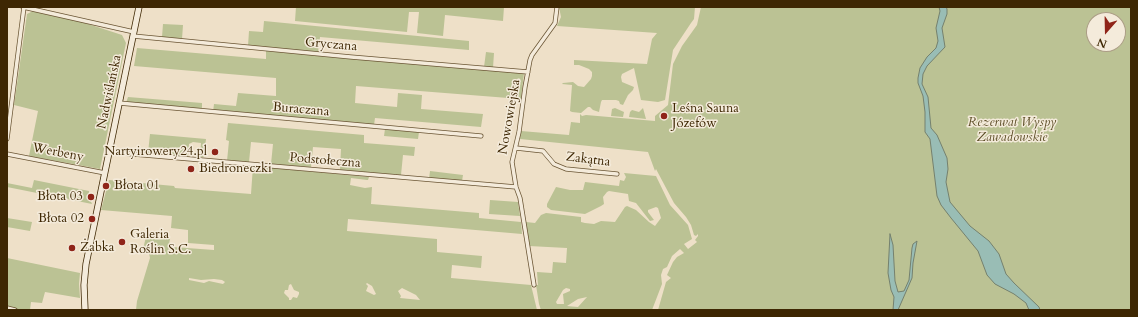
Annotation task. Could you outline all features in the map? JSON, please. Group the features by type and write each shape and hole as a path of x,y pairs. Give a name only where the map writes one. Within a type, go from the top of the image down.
{"main road":[{"name":"Nadwiślańska","path":"85,310 85,270 139,7"}],"street":[{"name":"Gryczana","path":"23,7 134,34 358,58 528,72"},
{"path":"7,139 23,7"},
{"name":"Nowowiejska","path":"534,285 520,198 516,187 512,166 520,130 528,72 532,55 556,23 557,7"},
{"name":"Buraczana","path":"119,103 481,136"},
{"name":"Zakątna","path":"516,148 543,151 554,164 566,169 617,174"},
{"name":"Podstołeczna","path":"109,152 516,187"},
{"name":"Werbeny","path":"7,154 105,173"},
{"path":"7,308 15,310"}],"green space":[{"path":"296,7 504,7 503,21 445,15 443,36 417,33 419,12 409,12 407,32 295,21"},
{"path":"559,7 695,7 694,19 673,50 665,100 658,102 641,100 634,68 622,74 621,77 622,82 634,87 623,105 616,100 602,100 599,112 590,107 581,113 570,111 572,85 562,84 573,82 578,86 584,87 592,76 592,72 589,69 579,65 574,65 574,60 647,64 652,39 657,33 557,26 561,17"},
{"name":"Rezerwat Wyspy Zawadowskie","path":"701,7 1131,7 1131,310 658,310 666,282 671,278 667,275 673,262 677,257 684,253 680,249 672,256 667,267 663,269 661,275 662,284 652,310 541,310 536,285 538,285 537,272 552,273 553,262 566,263 567,248 529,246 526,222 535,223 541,215 546,213 581,217 581,222 585,223 594,224 601,221 615,222 627,206 636,210 655,226 661,218 658,208 656,207 648,210 654,220 650,221 636,203 629,201 628,194 609,191 603,197 604,204 585,214 551,210 547,207 547,204 556,187 570,190 583,190 585,182 619,186 620,180 624,181 626,177 624,173 656,176 670,205 688,225 692,239 684,244 688,249 697,242 695,240 698,234 696,236 694,235 691,225 686,217 674,203 656,169 655,171 648,152 520,139 521,131 569,135 571,122 580,123 580,114 582,116 586,115 655,121 655,116 668,105 673,64 682,46 697,25","holes":["566,288 570,289 570,291 563,294 564,304 557,304 556,302 563,290","587,297 578,307 567,306 578,299"]},
{"path":"33,11 82,22 122,35 126,43 100,169 29,156 38,111 14,105 27,14"},
{"path":"264,21 469,41 469,50 320,37 318,52 248,46 249,31 263,32"},
{"path":"163,24 183,25 182,39 162,37"},
{"path":"137,48 266,59 266,51 524,73 521,99 356,86 355,103 397,107 398,93 422,95 421,109 483,114 481,127 375,118 374,125 213,112 214,104 236,106 238,93 276,96 276,78 134,66"},
{"path":"486,52 494,53 493,68 484,67"},
{"path":"128,97 202,103 202,110 126,103"},
{"path":"615,108 624,112 623,117 611,116 612,109"},
{"path":"643,108 646,119 629,117 632,110 639,112"},
{"path":"228,123 364,135 364,143 415,147 414,156 403,155 401,175 340,170 341,149 313,147 311,167 271,164 273,144 251,142 249,162 227,161 229,141 226,140"},
{"path":"385,129 419,132 418,139 384,136"},
{"path":"150,134 206,139 204,157 200,157 201,143 193,142 189,144 188,156 148,153"},
{"path":"253,166 369,177 368,180 351,178 350,185 365,188 372,187 371,204 479,213 479,218 521,222 522,234 348,219 347,231 437,239 437,252 482,256 481,268 452,265 451,278 531,285 537,310 136,310 137,301 150,258 149,253 143,249 146,237 170,239 169,244 173,247 214,250 214,245 188,243 188,230 171,228 172,216 101,210 109,180 174,186 175,188 251,194","holes":["189,278 201,280 214,279 225,282 223,284 209,281 204,283 189,280","367,283 372,286 376,294 374,295 366,291 368,286 366,284","291,284 294,290 299,292 297,298 293,297 289,300 284,293 285,290 288,290 289,285","402,288 416,295 420,300 400,298 401,296 398,291"]},
{"path":"430,171 463,175 462,181 429,179"},
{"path":"34,180 89,191 89,197 92,204 7,187 7,183 32,188"},
{"path":"490,200 518,202 520,216 489,214"},
{"path":"7,218 32,222 30,231 7,227"},
{"path":"7,258 80,273 80,298 45,292 42,303 31,302 30,310 20,310 7,307"}],"water":[{"path":"939,7 946,7 947,9 947,14 942,28 945,47 927,66 923,74 922,84 928,97 931,128 937,135 947,158 948,169 946,182 950,202 970,226 989,241 999,254 1006,274 1039,307 1040,310 1029,310 1026,303 1014,294 995,284 987,275 978,251 941,205 937,196 930,139 925,132 923,96 918,83 918,78 920,68 927,57 936,48 938,41 936,28 940,11"},
{"path":"890,234 893,245 895,281 898,292 904,291 909,280 912,248 913,244 917,241 912,278 898,310 893,310 894,297 891,290 888,273"}],"place":[{"name":"Leśna Sauna Józefów","path":"664,116"},
{"name":"Nartyirowery24.pl","path":"215,152"},
{"name":"Biedroneczki","path":"191,169"},
{"name":"Błota 01","path":"106,186"},
{"name":"Błota 03","path":"91,197"},
{"name":"Błota 02","path":"92,219"},
{"name":"Galeria Roślin S.C.","path":"122,242"},
{"name":"Żabka","path":"72,248"}]}
